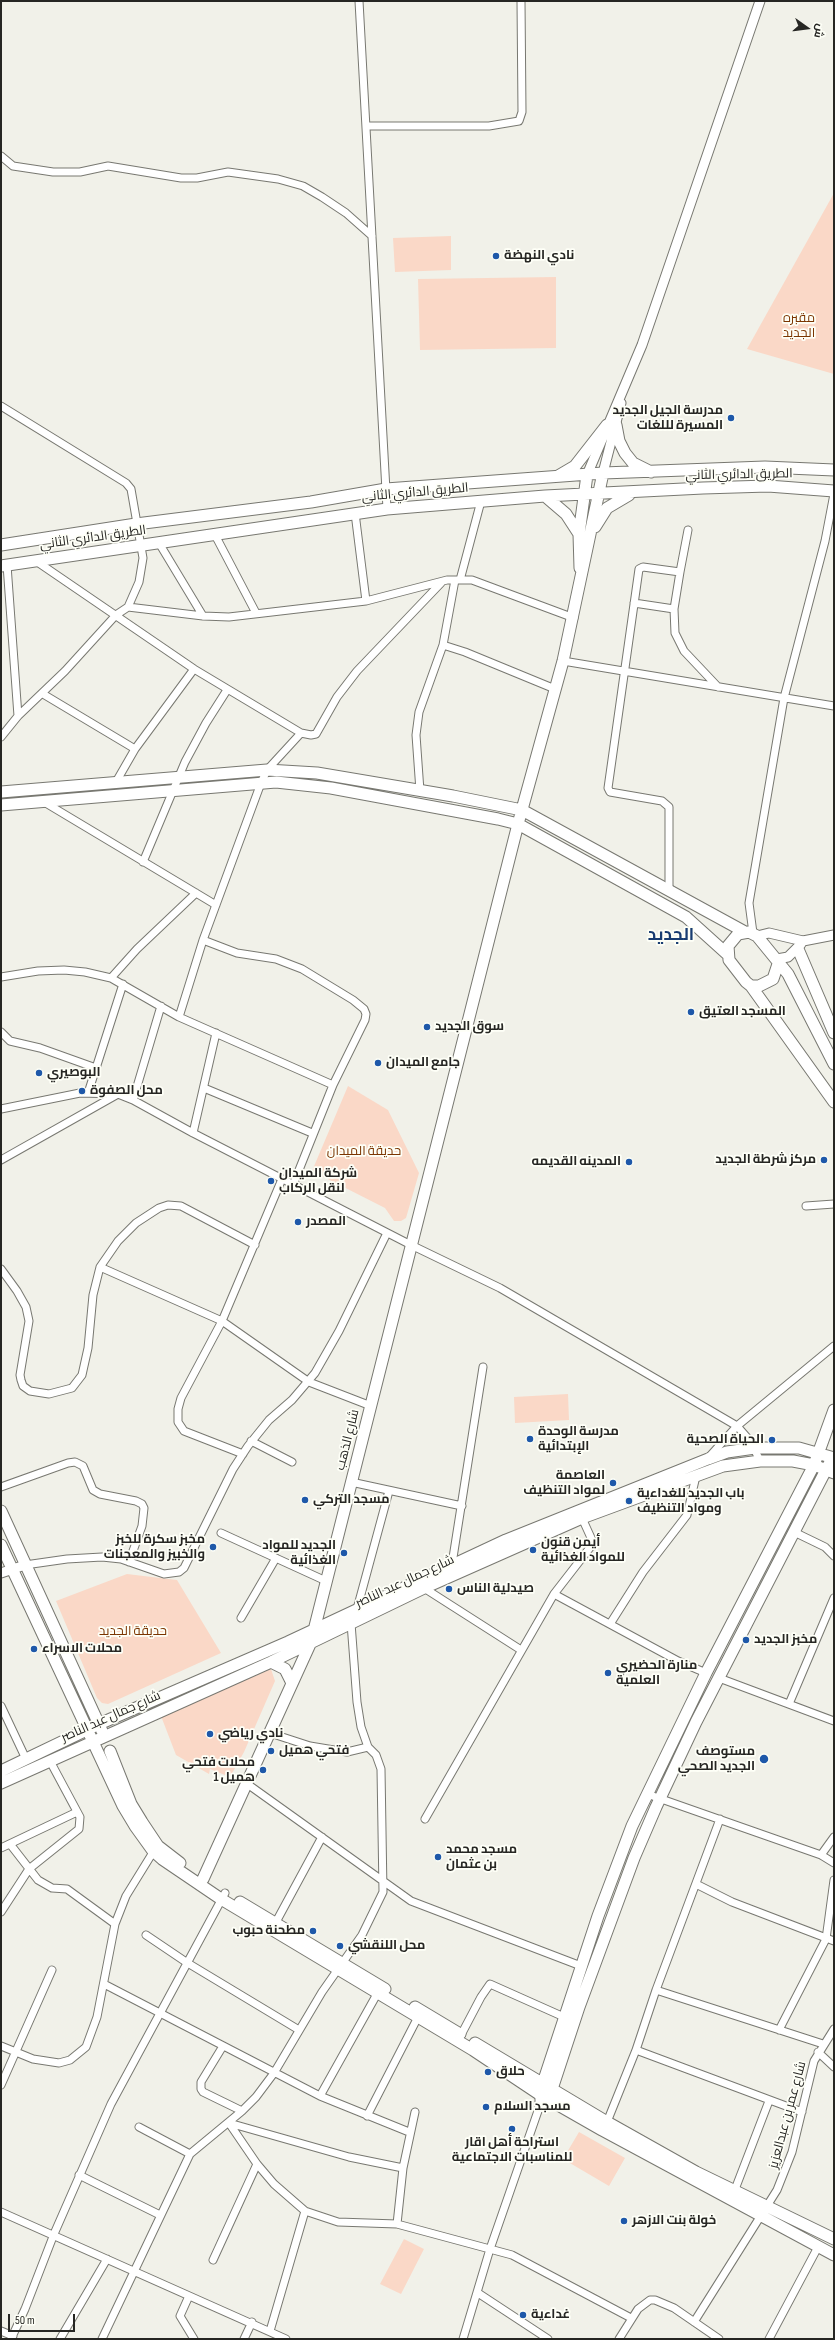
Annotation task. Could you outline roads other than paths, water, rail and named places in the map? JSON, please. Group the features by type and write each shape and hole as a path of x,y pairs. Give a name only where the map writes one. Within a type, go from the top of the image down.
{"main road":[{"path":"557,477 575,466 611,425 625,453 633,463 652,473"},
{"name":"الطريق الدائري الثاني","path":"1,545 136,524 311,502 386,489 603,473 652,473 765,467 834,470"},
{"path":"585,534 603,473"},
{"path":"585,534 584,495 587,475"},
{"name":"الطريق الدائري الثاني","path":"4,566 387,509 544,496 632,494 768,486 834,491"},
{"path":"585,534 607,508 632,494"},
{"path":"544,496 566,514 585,534"},
{"name":"شارع الذهب","path":"203,1879 311,1642 313,1629 352,1482 518,824 574,618 585,534"},
{"path":"1,792 268,770 317,774 522,810 669,890 752,933 788,974 834,1064"},
{"path":"1,805 262,783 299,784 331,788 518,824 686,917 727,954"},
{"path":"752,933 732,939 728,946 727,954 729,960 746,982 751,986 834,1102"},
{"path":"801,945 834,1033"},
{"path":"751,986 759,986 773,979 778,962"},
{"path":"544,2096 543,2083 564,2017 622,1852 647,1794 706,1673 814,1465 834,1410"},
{"name":"شارع جمال عبد الناصر","path":"1,1782 92,1741 101,1730 452,1564 506,1540 708,1459 727,1452 755,1448 799,1448 833,1456"},
{"path":"544,2096 553,2088 579,2007 634,1858 660,1798 719,1678 794,1532 830,1471 833,1456"},
{"name":"شارع جمال عبد الناصر","path":"1,1771 87,1730 101,1730 271,1662 424,1588 582,1518 723,1466 760,1461 793,1461 814,1465 830,1471"},
{"path":"1,1512 101,1730"},
{"path":"1,1545 129,1818 156,1848 223,1896 340,1967 461,2034 553,2088 607,2122 734,2192 818,2247 834,2255"},
{"path":"271,1662 285,1669 292,1683"},
{"path":"110,1751 131,1804 156,1848 203,1879 223,1896 276,1922 377,1994 473,2050 544,2096 602,2130 764,2212 834,2239"}],"street":[{"path":"359,1 387,509"},
{"path":"366,126 489,126 519,121 522,112 521,1"},
{"path":"587,475 611,425 642,345 760,1"},
{"path":"1,156 13,166 52,172 80,172 108,166 181,178 197,178 228,172 278,179 303,186 346,214 372,236"},
{"path":"1,406 126,483 130,490 143,558 139,582 128,607 116,615 43,694 18,716 1,737"},
{"path":"603,473 611,425"},
{"path":"801,945 769,933 752,933 748,903 784,698 825,541 834,494"},
{"path":"420,791 416,735 419,712 443,645 458,580 481,502"},
{"path":"355,513 366,601"},
{"path":"688,530 674,609 674,624 678,641 684,651 718,687"},
{"path":"214,534 256,613"},
{"path":"159,543 203,616"},
{"path":"36,561 227,690 301,733 311,735 316,734 337,697 357,671 441,582"},
{"path":"4,566 18,716"},
{"path":"669,890 669,807 662,801 610,792 608,788 623,671 639,569 643,567 680,572"},
{"path":"128,607 203,616 229,617 366,601 441,582 472,580 574,618"},
{"path":"634,603 674,609"},
{"path":"443,645 465,652 555,689"},
{"path":"563,661 834,706"},
{"path":"116,782 135,750 194,669"},
{"path":"142,862 180,777 206,724 227,690"},
{"path":"43,694 135,750"},
{"path":"179,1017 216,905 262,783 268,770 301,733"},
{"path":"44,802 216,905"},
{"path":"111,978 137,949 196,893"},
{"path":"778,962 788,957 801,945 834,934"},
{"path":"204,940 237,953 276,959 302,969 353,1000 364,1009 366,1014 365,1020 333,1085 312,1133 293,1185"},
{"path":"1,977 38,971 64,970 85,972 111,978 179,1017 333,1085"},
{"path":"88,1093 122,984"},
{"path":"133,1100 161,1006"},
{"path":"1,1032 10,1041 40,1048 96,1068"},
{"path":"193,1133 216,1033"},
{"path":"204,1088 312,1133"},
{"path":"1,1109 88,1093 118,1094 133,1100 293,1185 500,1288 737,1426 755,1448 760,1461"},
{"path":"1,1160 118,1094"},
{"path":"1,1114 12,1106"},
{"path":"243,1454 184,1431 178,1422 178,1409 181,1398 222,1321 282,1179"},
{"path":"806,1206 834,1204"},
{"path":"1,1269 26,1307 29,1322 20,1375 23,1386 30,1392 49,1394 72,1388 82,1376 88,1348 93,1295 100,1267 118,1241 136,1223 159,1208 168,1205 181,1206 255,1245"},
{"path":"1,1573 26,1565 92,1557 110,1558 128,1562 164,1574 179,1572 184,1568 233,1469 243,1454 269,1420 309,1382 339,1332 387,1233"},
{"path":"100,1267 222,1321 309,1382 371,1406"},
{"path":"708,1459 737,1426 834,1346"},
{"path":"452,1564 483,1367"},
{"path":"252,1441 292,1462"},
{"path":"1,1488 68,1463 75,1462 83,1466 94,1490 100,1494 136,1501 142,1504 144,1508 142,1526 128,1562"},
{"path":"610,1624 643,1572 687,1515 696,1476"},
{"path":"352,1482 462,1506"},
{"path":"357,1609 389,1491"},
{"path":"426,1820 554,1594 592,1545 592,1540 582,1518"},
{"path":"794,1532 825,1547 834,1556"},
{"path":"220,1533 326,1581"},
{"path":"241,1618 276,1558"},
{"path":"424,1588 521,1650"},
{"path":"554,1594 678,1662 706,1673"},
{"path":"789,1704 834,1598"},
{"path":"102,2339 190,2154 206,2139 229,2123 242,2111 256,2097 274,2073 299,2030 362,1935 383,1892 381,1769 376,1755 368,1747 357,1702 351,1623"},
{"path":"719,1678 832,1720 834,1711"},
{"path":"1,1706 26,1759"},
{"path":"270,1733 310,1746 347,1752 368,1747"},
{"path":"1,1912 28,1869 79,1829 80,1817 78,1812 50,1761"},
{"path":"246,1783 399,1894 423,1906 581,1966"},
{"path":"647,1794 821,1855 834,1863"},
{"path":"1,1848 78,1812"},
{"path":"607,2122 636,2050 656,1990 720,1819"},
{"path":"276,1922 322,1837"},
{"path":"821,1855 834,1837"},
{"path":"10,1844 38,1880 48,1886 67,1889 115,1924"},
{"path":"1,2046 33,2059 59,2063 70,2060 80,2054 86,2047 97,2017 115,1924 126,1896 156,1848"},
{"path":"779,2030 826,1939 834,1880"},
{"path":"696,1884 732,1902 834,1941"},
{"path":"1,2331 12,2337 26,2310 54,2234 111,2104 186,1962 223,1896"},
{"path":"146,1935 186,1962 299,2030"},
{"path":"1,2085 17,2053 52,1970"},
{"path":"104,1984 320,2096 409,2132"},
{"path":"461,2034 481,1997 490,1984 564,2017"},
{"path":"656,1990 823,2044"},
{"path":"320,2096 377,1994"},
{"path":"367,2116 418,2017"},
{"name":"شارع عمر بن عبدالعزيز","path":"694,2322 777,2190 792,2152 811,2072 818,2052 834,2029"},
{"path":"223,2046 201,2082 201,2088 203,2092 242,2111"},
{"path":"636,2050 769,2101 802,2112"},
{"path":"818,2052 834,2067"},
{"path":"463,2339 478,2293 490,2248 544,2096"},
{"path":"734,2192 769,2101"},
{"path":"397,2224 403,2168 414,2112"},
{"path":"229,2123 257,2164 274,2184 305,2211 338,2222 397,2224 512,2255 631,2318"},
{"path":"229,2123 349,2157 403,2168"},
{"path":"139,2127 190,2154"},
{"path":"213,2260 257,2164"},
{"path":"79,2176 160,2215"},
{"path":"270,2331 305,2211"},
{"path":"2,2215 54,2234 135,2272 252,2322 286,2339"},
{"path":"769,2339 818,2247"},
{"path":"60,2339 107,2259"},
{"path":"478,2293 548,2339"},
{"path":"189,2296 180,2316 194,2339"},
{"path":"619,2339 631,2318 645,2303 655,2300 664,2302 719,2339"},
{"path":"244,2339 252,2322"}],"place":[{"name":"نادي النهضة","path":"496,256"},
{"name":"مدرسة الجيل الجديد المسيرة لللغات","path":"731,418"},
{"name":"المسجد العتيق","path":"691,1012"},
{"name":"سوق الجديد","path":"427,1027"},
{"name":"جامع الميدان","path":"378,1063"},
{"name":"البوصيري","path":"39,1073"},
{"name":"محل الصفوة","path":"82,1091"},
{"name":"مركز شرطة الجديد","path":"824,1160"},
{"name":"المدينه القديمه","path":"629,1162"},
{"name":"شركة الميدان لنقل الركاب","path":"271,1181"},
{"name":"المصدر","path":"298,1222"},
{"name":"مدرسة الوحدة الإبتدائية","path":"530,1439"},
{"name":"الحياة الصحية","path":"772,1440"},
{"name":"العاصمة لمواد التنظيف","path":"613,1483"},
{"name":"مسجد التركي","path":"305,1500"},
{"name":"باب الجديد للغداءية ومواد التنظيف","path":"629,1501"},
{"name":"مخبز سكرة للخبز والخبيز والمعجنات","path":"213,1547"},
{"name":"أيمن قنون للمواد الغذائية","path":"533,1550"},
{"name":"الجديد للمواد الغذائية","path":"344,1553"},
{"name":"صيدلية الناس","path":"449,1589"},
{"name":"مخبز الجديد","path":"746,1640"},
{"name":"محلات الاسراء","path":"34,1649"},
{"name":"منارة الحضيري العلمية","path":"608,1673"},
{"name":"نادي رياضي","path":"210,1734"},
{"name":"فتحي هميل","path":"271,1751"},
{"name":"مستوصف الجديد الصحي","path":"764,1759"},
{"name":"محلات فتحي هميل 1","path":"263,1770"},
{"name":"مسجد محمد بن عثمان","path":"438,1857"},
{"name":"مطحنة حبوب","path":"313,1931"},
{"name":"محل اللنقشي","path":"340,1946"},
{"name":"حلاق","path":"488,2072"},
{"name":"مسجد السلام","path":"486,2107"},
{"name":"استراحة أهل اقار للمناسبات الاجتماعية","path":"512,2129"},
{"name":"خولة بنت الازهر","path":"624,2221"},
{"name":"غداءية","path":"523,2315"}],"district":[{"name":"الجديد","path":"671,936"}],"park label":[{"name":"مقبره الجديد","path":"799,326"},
{"name":"حديقة الميدان","path":"364,1152"},
{"name":"حديقة الجديد","path":"133,1632"}]}
